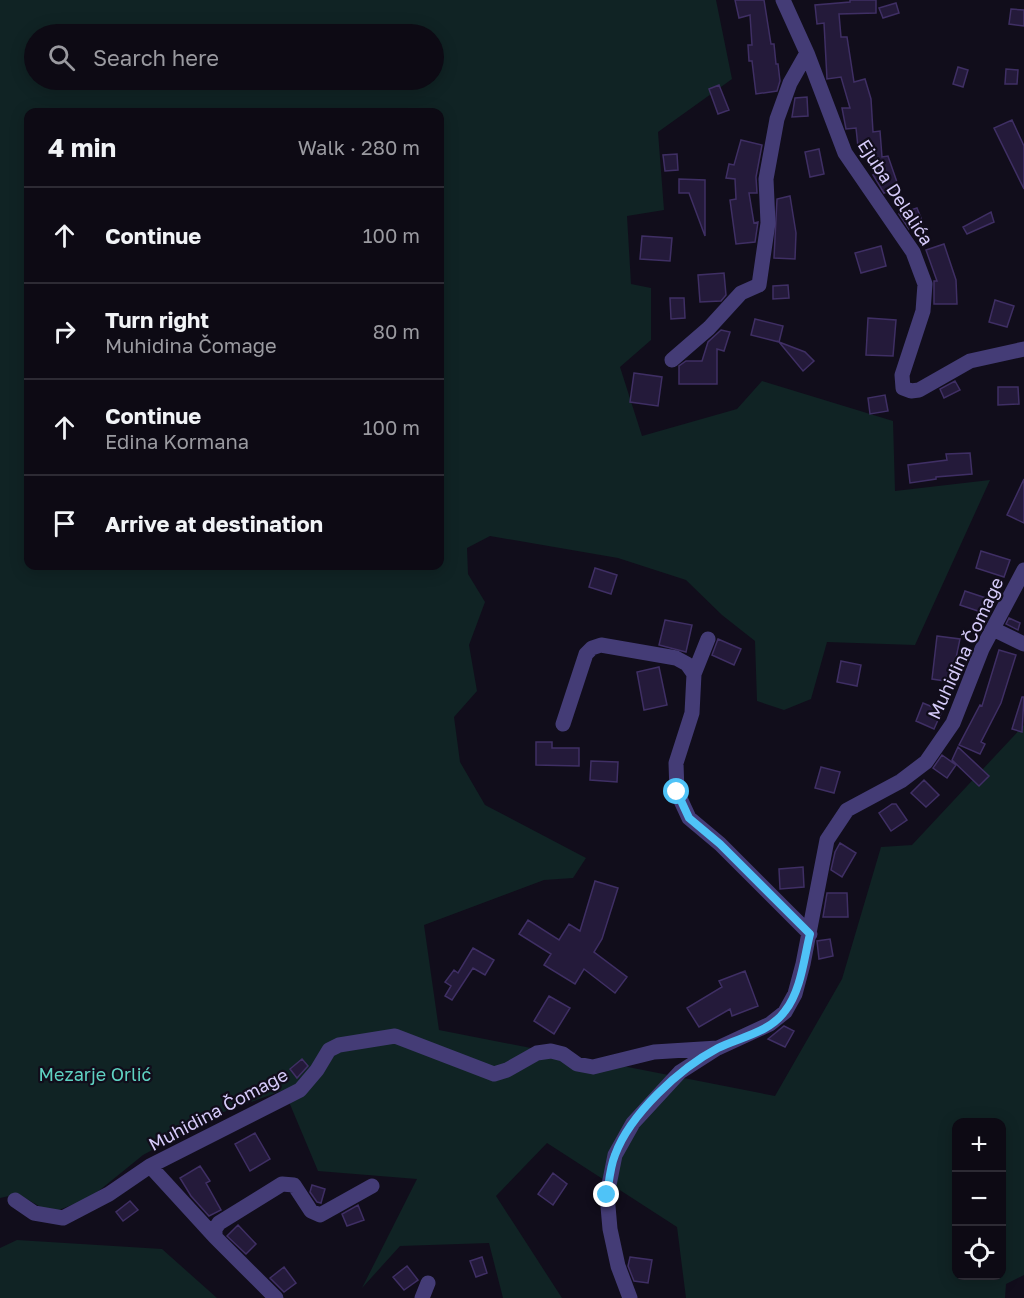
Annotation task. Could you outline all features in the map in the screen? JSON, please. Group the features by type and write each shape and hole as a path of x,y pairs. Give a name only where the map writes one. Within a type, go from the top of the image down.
{"street":[{"name":"Ejuba Delalića","path":"783,0 807,53 845,153 913,252 925,284 923,311 902,375 903,388 910,392 919,390 970,361 1024,349"},
{"path":"672,360 709,328 741,293 759,285 768,223 766,179 777,119 790,83 807,53"},
{"name":"Muhidina Čomage","path":"15,1200 34,1213 63,1218 109,1194 150,1166 300,1090 329,1050 339,1045 395,1036 494,1074 507,1070 537,1053 551,1051 563,1054 577,1064 592,1067 654,1052 718,1048 754,1034 785,1012 795,994 810,934 827,840 847,810 902,781 926,762 953,723 993,629 1024,570"},
{"path":"993,629 1024,644"},
{"path":"708,639 694,674 692,713 676,763 677,792 689,818 727,851 810,934"},
{"path":"563,724 586,654 592,648 601,645 676,658 687,664 694,674"},
{"path":"630,1298 618,1266 610,1229 607,1195 615,1155 633,1123 680,1072 718,1048"},
{"path":"150,1166 215,1237 276,1298"},
{"path":"215,1237 214,1229 219,1223 282,1184 294,1185 311,1211 320,1215 372,1186"},
{"path":"422,1298 428,1283"}],"green space":[{"name":"Mezarje Orlić","path":"0,0 716,0 732,79 658,132 664,210 627,216 631,284 651,288 651,340 620,367 642,436 737,409 762,381 893,421 895,491 990,480 915,645 827,642 811,699 784,710 757,701 755,641 722,615 686,580 618,558 490,536 467,548 468,574 485,602 469,645 477,691 454,717 460,762 485,805 586,858 573,878 544,880 424,925 439,1030 775,1096 842,979 881,847 912,845 1024,725 1024,1275 1006,1284 1005,1298 686,1298 677,1227 547,1143 496,1196 562,1298 503,1298 489,1243 400,1246 362,1288 417,1179 318,1171 284,1090 221,1113 143,1155 90,1198 51,1213 18,1194 0,1198"},
{"path":"17,1240 162,1249 217,1298 0,1298 0,1248"}],"building":[{"path":"735,0 764,0 771,44 774,44 776,64 778,64 780,81 777,91 756,94 752,61 749,61 748,45 752,45 750,15 739,18"},
{"path":"850,0 876,0 876,13 839,14 841,37 847,37 854,82 865,79 871,99 873,132 880,131 882,157 888,156 899,188 884,193 873,175 879,173 872,145 858,147 856,128 846,129 842,108 850,108 841,77 827,79 824,23 817,24 815,5 850,2"},
{"path":"896,3 899,13 883,18 879,8"},
{"path":"1011,9 1024,10 1024,26 1009,24"},
{"path":"958,67 968,70 963,87 953,84"},
{"path":"1006,69 1018,70 1017,84 1005,84"},
{"path":"719,85 729,110 718,114 709,89"},
{"path":"807,97 808,116 792,117 795,98"},
{"path":"1012,120 1024,146 1024,189 994,128"},
{"path":"741,140 762,145 756,177 757,193 749,193 754,223 758,222 755,242 736,244 730,200 736,199 735,179 726,178 729,164 734,165"},
{"path":"819,149 824,174 810,177 805,152"},
{"path":"677,154 678,170 665,171 663,155"},
{"path":"679,179 705,180 705,236 689,193 679,193"},
{"path":"790,196 796,233 795,259 774,258 777,199"},
{"path":"917,208 923,223 909,229 899,214"},
{"path":"991,212 994,222 967,234 963,227"},
{"path":"642,236 672,238 670,261 640,259"},
{"path":"944,244 956,280 957,304 934,304 934,281 937,281 926,250"},
{"path":"881,246 886,266 861,273 855,253"},
{"path":"724,273 726,295 721,301 700,302 698,275"},
{"path":"788,285 789,298 773,299 773,286"},
{"path":"670,298 684,298 685,318 671,319"},
{"path":"995,300 1014,306 1007,327 989,322"},
{"path":"868,318 896,320 893,356 866,355"},
{"path":"755,319 783,326 779,342 751,335"},
{"path":"721,330 730,332 724,351 717,349 717,384 679,384 679,366 686,361 702,361 708,342"},
{"path":"779,342 805,352 814,361 803,371"},
{"path":"634,373 662,377 658,406 630,402"},
{"path":"955,381 960,390 944,398 940,389"},
{"path":"998,387 1018,387 1019,404 998,405"},
{"path":"885,395 888,411 870,414 868,398"},
{"path":"970,453 972,474 936,477 936,479 910,483 908,465 947,460 946,454"},
{"path":"1024,479 1024,523 1007,515"},
{"path":"981,551 1010,560 1004,577 976,568"},
{"path":"595,568 617,575 611,594 589,587"},
{"path":"965,591 989,599 984,613 960,605"},
{"path":"1009,618 1020,623 1018,630 1006,624"},
{"path":"665,620 692,625 686,652 659,645"},
{"path":"937,636 960,639 951,682 932,679"},
{"path":"718,639 741,649 734,665 712,655"},
{"path":"999,650 1016,655 1001,703 981,742 985,744 980,754 959,745 980,705 982,706"},
{"path":"841,661 861,665 857,686 837,682"},
{"path":"659,667 667,705 644,710 637,672"},
{"path":"1022,697 1024,697 1022,732 1012,729"},
{"path":"923,703 942,711 934,729 916,721"},
{"path":"536,742 552,742 552,748 579,748 579,766 536,765"},
{"path":"958,747 989,776 979,786 952,760"},
{"path":"942,755 956,765 947,778 933,768"},
{"path":"591,761 618,762 617,782 590,780"},
{"path":"821,767 840,772 834,793 815,788"},
{"path":"924,780 939,795 926,807 911,793"},
{"path":"892,804 896,804 907,820 891,831 879,813"},
{"path":"840,843 856,853 842,877 831,870 835,852"},
{"path":"803,867 804,887 780,889 779,869"},
{"path":"595,881 618,888 602,939 594,952 627,977 615,993 584,969 575,984 544,965 551,954 519,934 528,920 559,940 569,924 580,931"},
{"path":"827,893 847,893 848,917 823,917"},
{"path":"830,939 833,956 819,959 817,941"},
{"path":"473,948 494,960 485,975 473,968 452,1000 445,996 451,986 445,982 454,970 458,973"},
{"path":"745,971 758,1006 732,1016 730,1009 699,1027 687,1008 722,987 719,981"},
{"path":"549,996 570,1008 554,1034 534,1021"},
{"path":"784,1026 794,1031 785,1047 768,1039"},
{"path":"302,1059 308,1066 297,1078 290,1069"},
{"path":"255,1133 270,1159 250,1171 235,1144"},
{"path":"200,1166 210,1181 206,1183 221,1210 209,1216 191,1196 180,1178"},
{"path":"553,1173 567,1184 553,1205 538,1194"},
{"path":"312,1185 325,1189 321,1203 317,1202 310,1192"},
{"path":"130,1201 138,1210 123,1221 116,1212"},
{"path":"358,1205 364,1220 347,1226 342,1214"},
{"path":"238,1225 256,1244 246,1254 227,1236"},
{"path":"482,1257 487,1273 476,1277 470,1261"},
{"path":"630,1257 652,1260 648,1283 634,1281 628,1266"},
{"path":"407,1266 418,1280 404,1290 393,1277"},
{"path":"284,1267 296,1283 284,1292 270,1278"}],"route":[{"path":"607,1195 615,1155 633,1123 680,1072 718,1048 746,1038 785,1012 795,994 810,934 720,844 689,818 677,792"}]}
